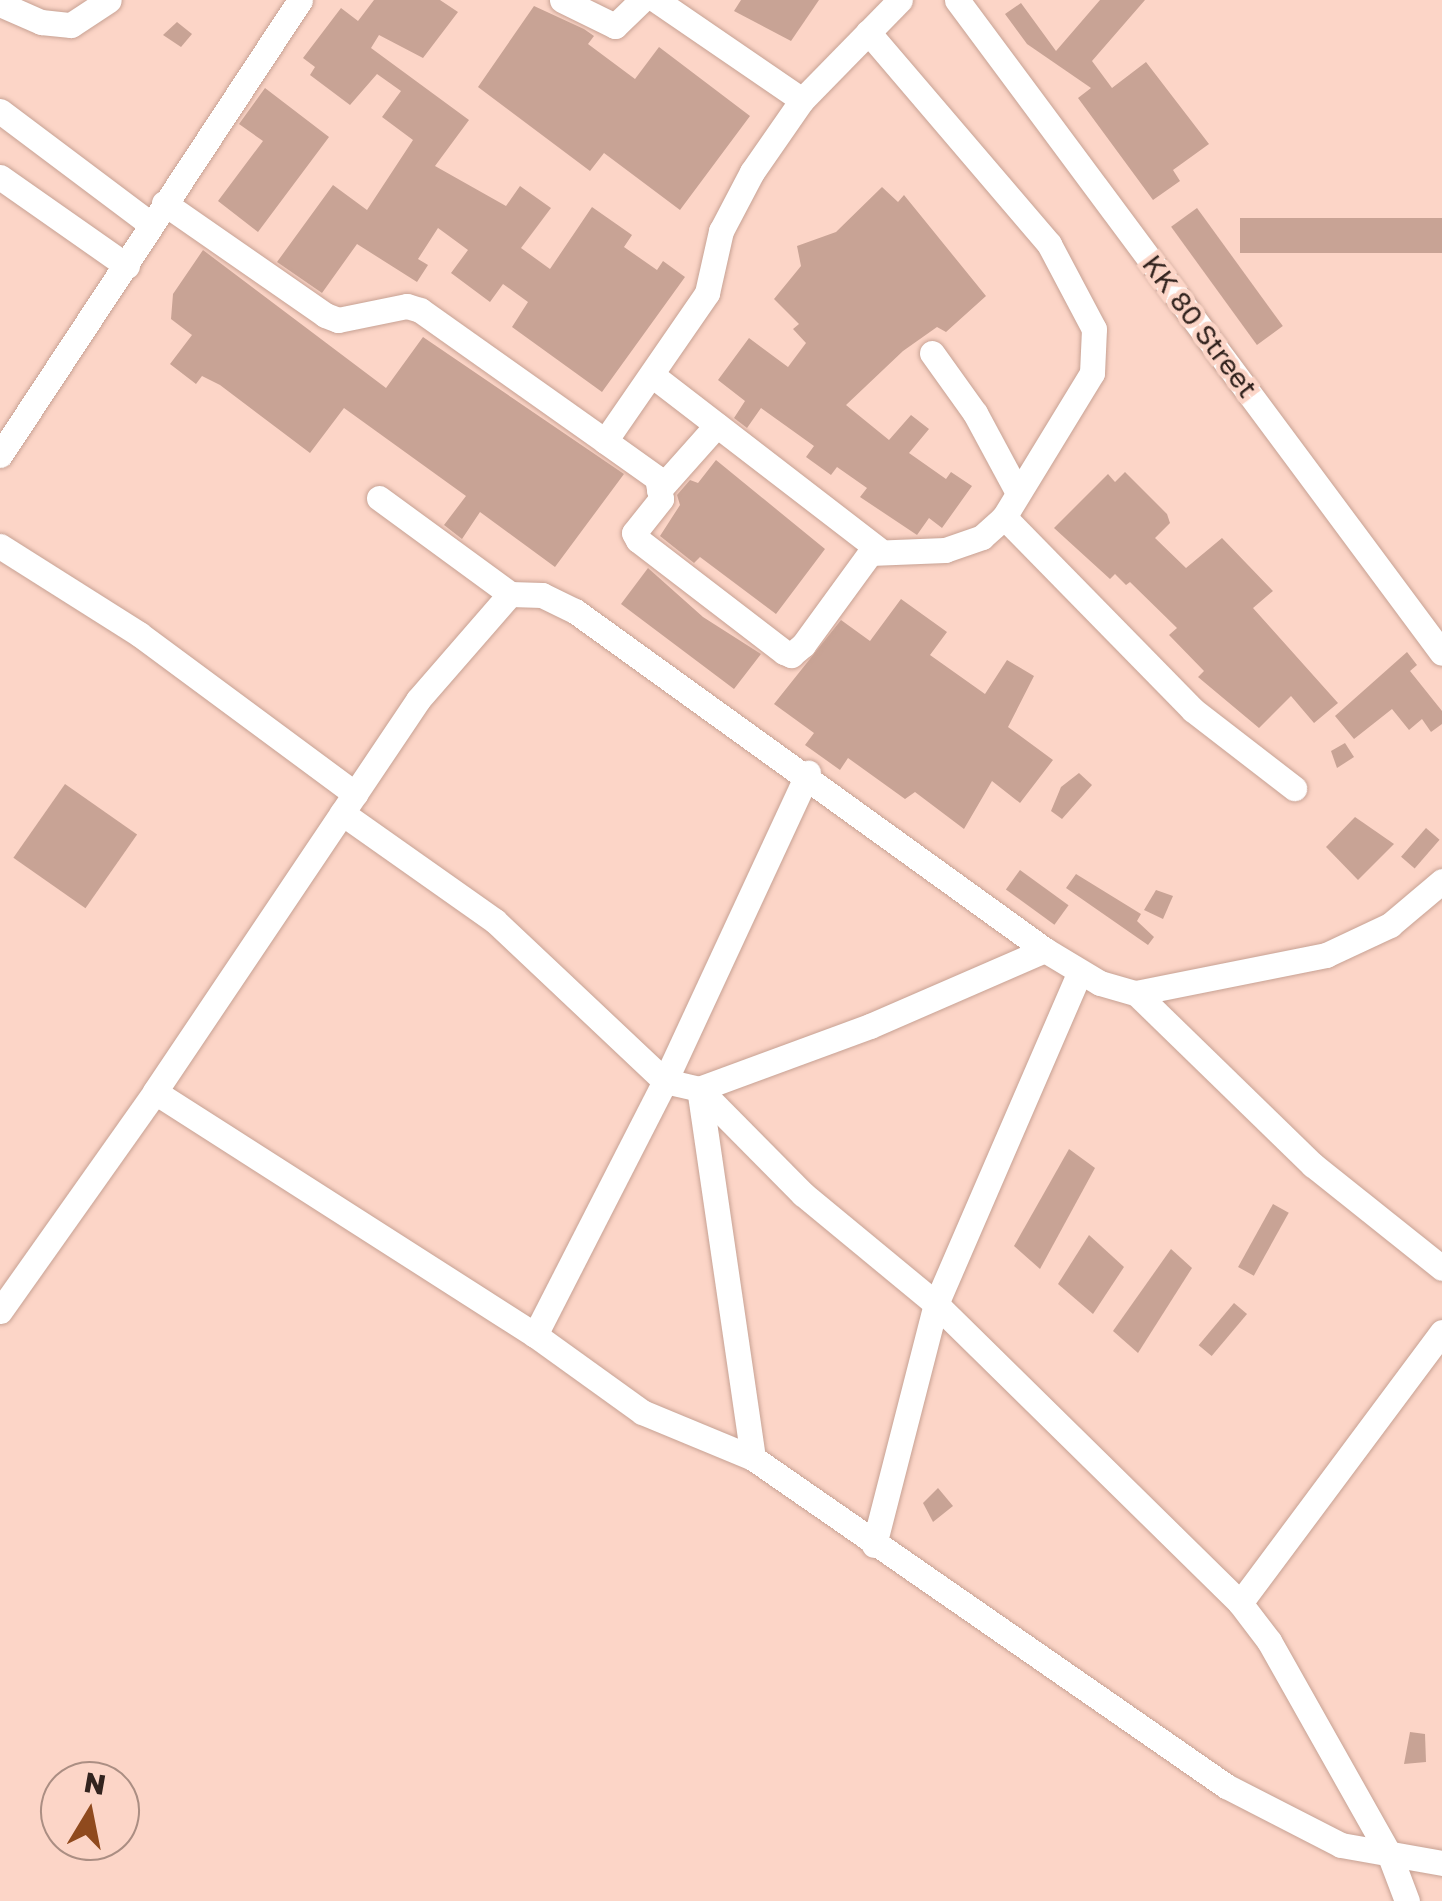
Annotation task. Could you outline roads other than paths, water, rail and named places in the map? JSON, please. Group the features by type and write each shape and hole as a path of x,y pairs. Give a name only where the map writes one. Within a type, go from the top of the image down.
{"street":[{"path":"0,4 42,22 71,25 109,0"},
{"path":"0,455 300,0"},
{"path":"562,0 615,26 642,0"},
{"path":"656,0 802,100"},
{"path":"606,440 707,293 721,231 752,172 802,100 900,0"},
{"name":"KK 80 Street","path":"956,0 1442,653"},
{"path":"652,375 878,548 946,550 982,536 1004,517 1092,373 1094,329 1050,244 868,32"},
{"path":"0,111 325,315 338,320 406,306 420,310 657,478 661,499 634,533 638,540 791,655 878,548"},
{"path":"0,177 127,266"},
{"path":"932,353 975,413 1017,490"},
{"path":"659,490 716,425"},
{"path":"379,498 510,594 542,595 576,611 808,773 1079,973 1136,993 1312,1165 1442,1268"},
{"path":"1004,517 1192,710 1294,788"},
{"path":"0,546 140,634 495,921 665,1081 700,1089 803,1194 936,1304 1240,1603 1269,1641 1390,1856 1406,1901"},
{"path":"0,1311 155,1092 418,700 510,594"},
{"path":"535,1334 665,1081 808,773"},
{"path":"1136,993 1326,955 1390,925 1442,880"},
{"path":"700,1089 870,1026 1046,950"},
{"path":"874,1545 936,1304 1079,973"},
{"path":"700,1089 753,1458"},
{"path":"155,1092 535,1334 642,1412 753,1458 1226,1786 1297,1828 1390,1856 1442,1864"},
{"path":"1240,1603 1442,1332"}]}
